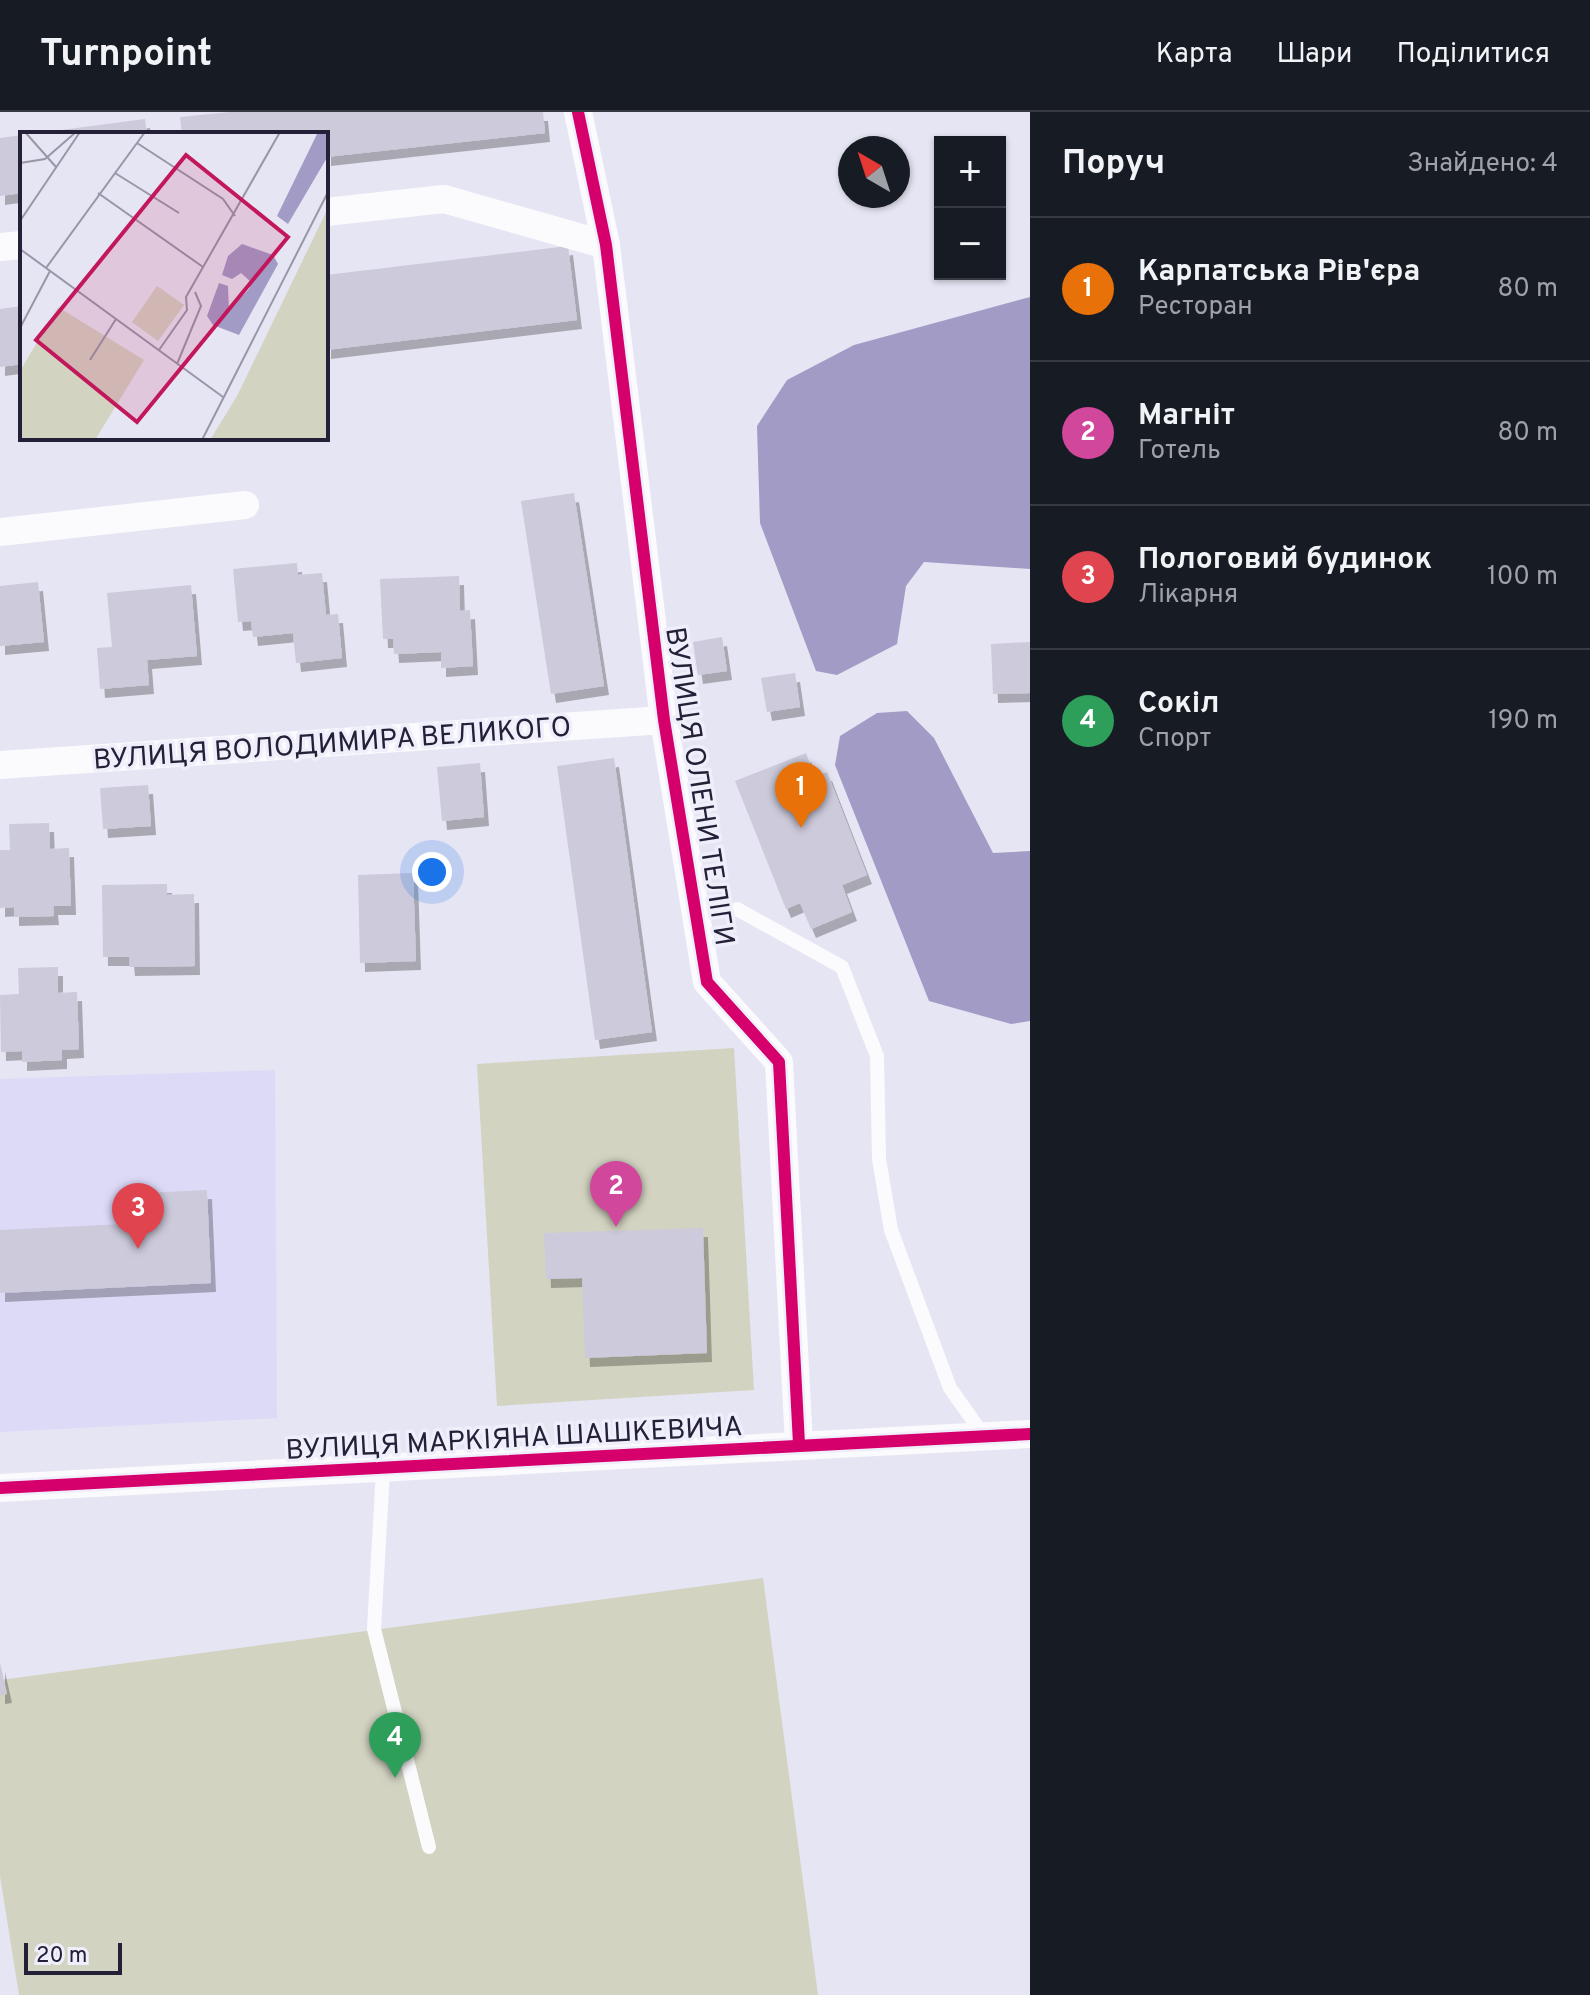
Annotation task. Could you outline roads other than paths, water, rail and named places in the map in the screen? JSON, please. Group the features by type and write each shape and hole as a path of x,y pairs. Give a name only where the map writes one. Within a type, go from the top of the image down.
{"street":[{"name":"ВУЛИЦЯ ОЛЕНИ ТЕЛІГИ","path":"578,112 606,245 664,720 707,982 779,1062 799,1444"},
{"path":"328,212 444,199 606,245"},
{"path":"0,247 20,245"},
{"path":"0,532 245,505"},
{"name":"ВУЛИЦЯ ВОЛОДИМИРА ВЕЛИКОГО","path":"0,765 664,720"},
{"name":"ВУЛИЦЯ МАРКІЯНА ШАШКЕВИЧА","path":"0,1488 1030,1434"}],"lane":[{"path":"737,909 842,967 877,1056 879,1159 891,1230 950,1388 984,1436"},
{"path":"383,1470 374,1629 429,1847"}],"place":[{"name":"Карпатська Рів'єра","path":"801,828"},
{"name":"Магніт","path":"616,1227"},
{"name":"Пологовий будинок","path":"138,1249"},
{"name":"Сокіл","path":"395,1778"}]}
